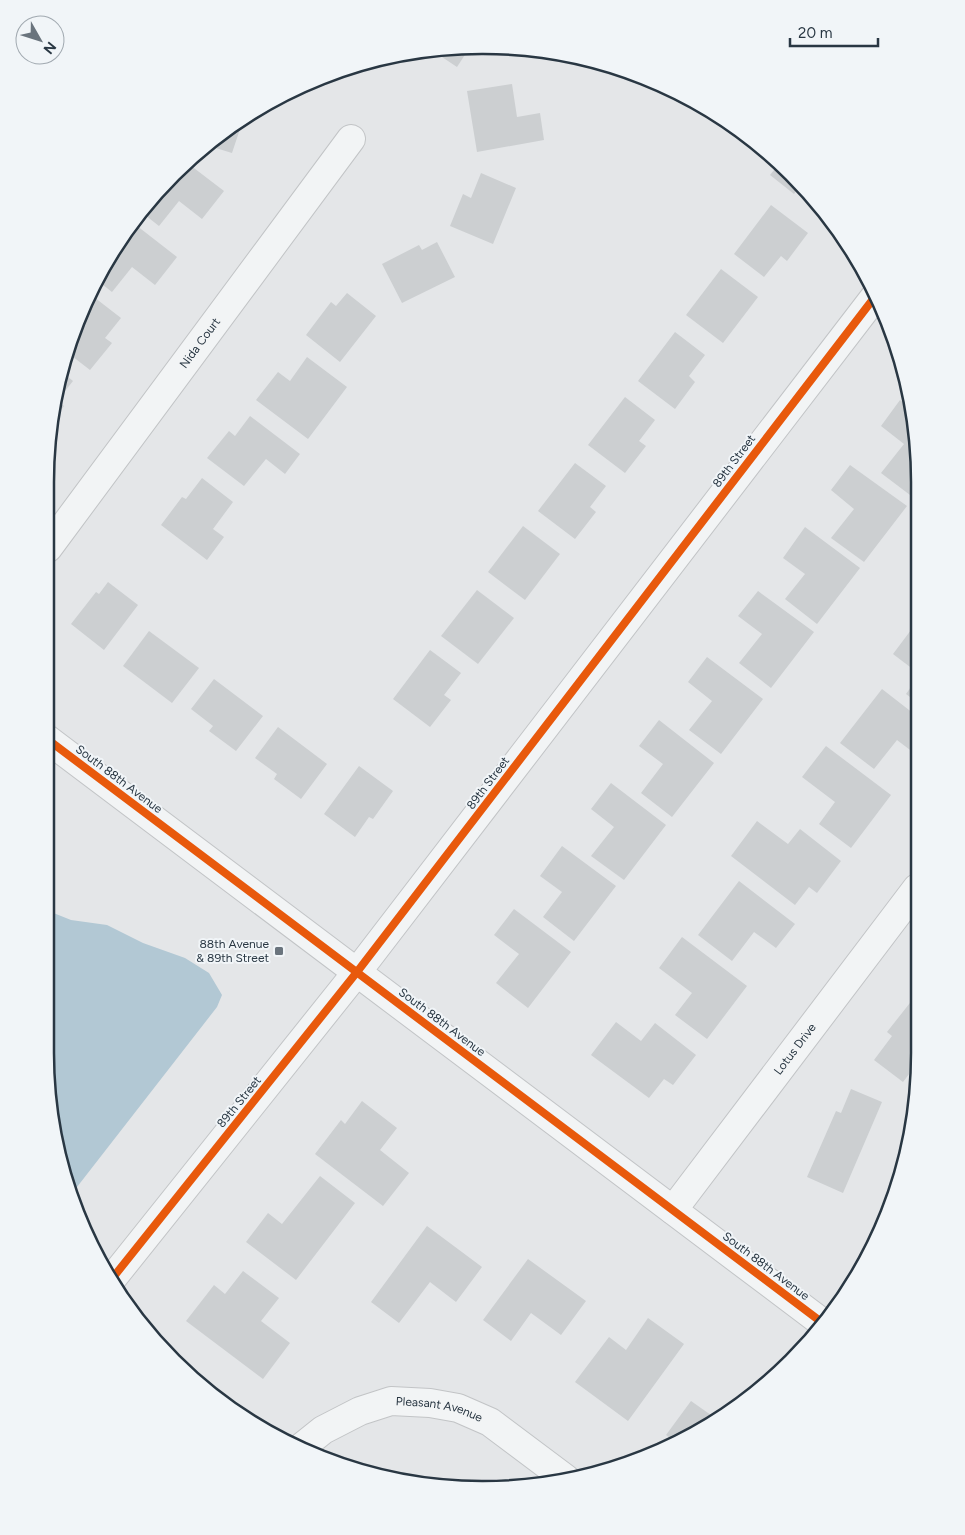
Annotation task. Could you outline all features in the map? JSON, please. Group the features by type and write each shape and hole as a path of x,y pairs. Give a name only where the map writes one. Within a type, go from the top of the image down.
{"street":[{"name":"Nida Court","path":"54,540 351,139"},
{"name":"89th Street","path":"116,1274 357,972 871,302"},
{"name":"South 88th Avenue","path":"54,744 818,1320"},
{"name":"Lotus Drive","path":"673,1210 911,896"},
{"name":"Pleasant Avenue","path":"306,1443 323,1430 360,1411 391,1401 430,1404 458,1408 490,1422 560,1474"}],"water":[{"path":"54,913 71,920 107,925 143,943 185,958 209,973 222,995 217,1007 76,1188 68,1163 57,1108 54,1052"}],"building":[{"path":"465,55 457,67 440,56"},
{"path":"512,84 517,117 540,113 544,140 477,152 467,91"},
{"path":"240,129 232,153 214,148"},
{"path":"192,167 224,191 202,219 179,201 159,226 146,216"},
{"path":"775,169 797,191 794,194 770,175"},
{"path":"481,173 516,188 493,244 450,226 463,194 471,198"},
{"path":"771,205 808,233 787,261 781,256 764,277 734,254"},
{"path":"138,227 177,257 155,285 132,267 112,292 102,284"},
{"path":"437,242 455,277 402,303 382,264 419,245 422,250"},
{"path":"721,269 758,297 723,343 686,315"},
{"path":"347,293 376,316 340,362 306,335 331,302 336,306"},
{"path":"95,298 121,318 105,338 112,343 90,370 73,357 86,318"},
{"path":"675,332 705,355 689,376 695,382 675,409 638,381"},
{"path":"307,357 347,387 308,439 256,400 278,372 290,381"},
{"path":"67,376 73,381 63,393"},
{"path":"625,397 655,420 639,441 646,446 625,473 588,445"},
{"path":"900,400 904,403 908,427 911,496 881,473 904,444 881,426"},
{"path":"250,416 300,454 285,474 266,459 244,486 207,458 229,431 235,436"},
{"path":"575,463 606,486 590,507 596,512 575,539 538,511"},
{"path":"850,465 907,506 864,562 831,538 854,509 831,490"},
{"path":"202,478 233,502 213,529 224,537 207,560 161,525 182,497 186,499"},
{"path":"523,526 560,554 525,600 488,572"},
{"path":"805,527 860,568 817,624 785,599 805,574 783,558"},
{"path":"108,582 138,605 104,650 71,624 96,592 99,594"},
{"path":"477,590 514,618 478,664 441,636"},
{"path":"758,591 814,632 771,688 739,663 762,634 738,616"},
{"path":"911,630 911,668 893,654"},
{"path":"149,631 199,668 172,703 123,666"},
{"path":"430,650 461,673 444,695 451,700 430,727 393,699"},
{"path":"707,657 763,699 721,754 689,730 712,701 688,682"},
{"path":"214,679 263,716 236,751 209,731 213,726 191,709"},
{"path":"911,687 911,698 906,694"},
{"path":"882,689 911,712 911,751 897,740 874,769 840,743"},
{"path":"659,720 714,763 672,817 641,793 663,764 639,746"},
{"path":"278,727 327,764 301,799 274,779 277,774 255,758"},
{"path":"826,746 891,795 851,848 819,824 835,802 802,777"},
{"path":"359,766 393,791 373,819 369,817 355,837 324,814"},
{"path":"611,783 666,825 624,880 591,856 614,827 591,809"},
{"path":"757,821 788,844 800,829 841,861 817,893 809,887 795,905 731,856"},
{"path":"562,846 616,886 574,941 543,917 562,892 540,876"},
{"path":"739,881 795,924 776,948 754,932 732,961 698,935"},
{"path":"514,909 571,952 528,1008 496,983 519,954 494,935"},
{"path":"682,937 747,986 707,1039 675,1015 692,993 659,968"},
{"path":"911,1002 910,1072 903,1082 874,1060 892,1036 887,1032"},
{"path":"616,1022 641,1041 655,1023 696,1055 673,1085 664,1079 649,1098 591,1055"},
{"path":"851,1089 882,1102 843,1193 807,1177 836,1111 841,1113"},
{"path":"362,1101 397,1128 380,1150 409,1173 383,1206 315,1154 341,1120 345,1124"},
{"path":"320,1176 355,1203 296,1280 246,1242 268,1213 282,1224"},
{"path":"427,1226 482,1267 456,1302 430,1282 399,1323 371,1302"},
{"path":"528,1259 586,1301 561,1335 531,1313 511,1341 483,1320"},
{"path":"243,1271 279,1298 261,1321 290,1343 263,1379 186,1321 214,1285 225,1294"},
{"path":"648,1318 684,1344 628,1421 575,1382 609,1337 626,1350"},
{"path":"691,1401 711,1415 670,1438 666,1435"}],"cycle path":[{"path":"116,1274 357,972 871,302"},
{"path":"54,744 818,1320"}],"place":[{"name":"88th Avenue & 89th Street","path":"279,951"}]}
